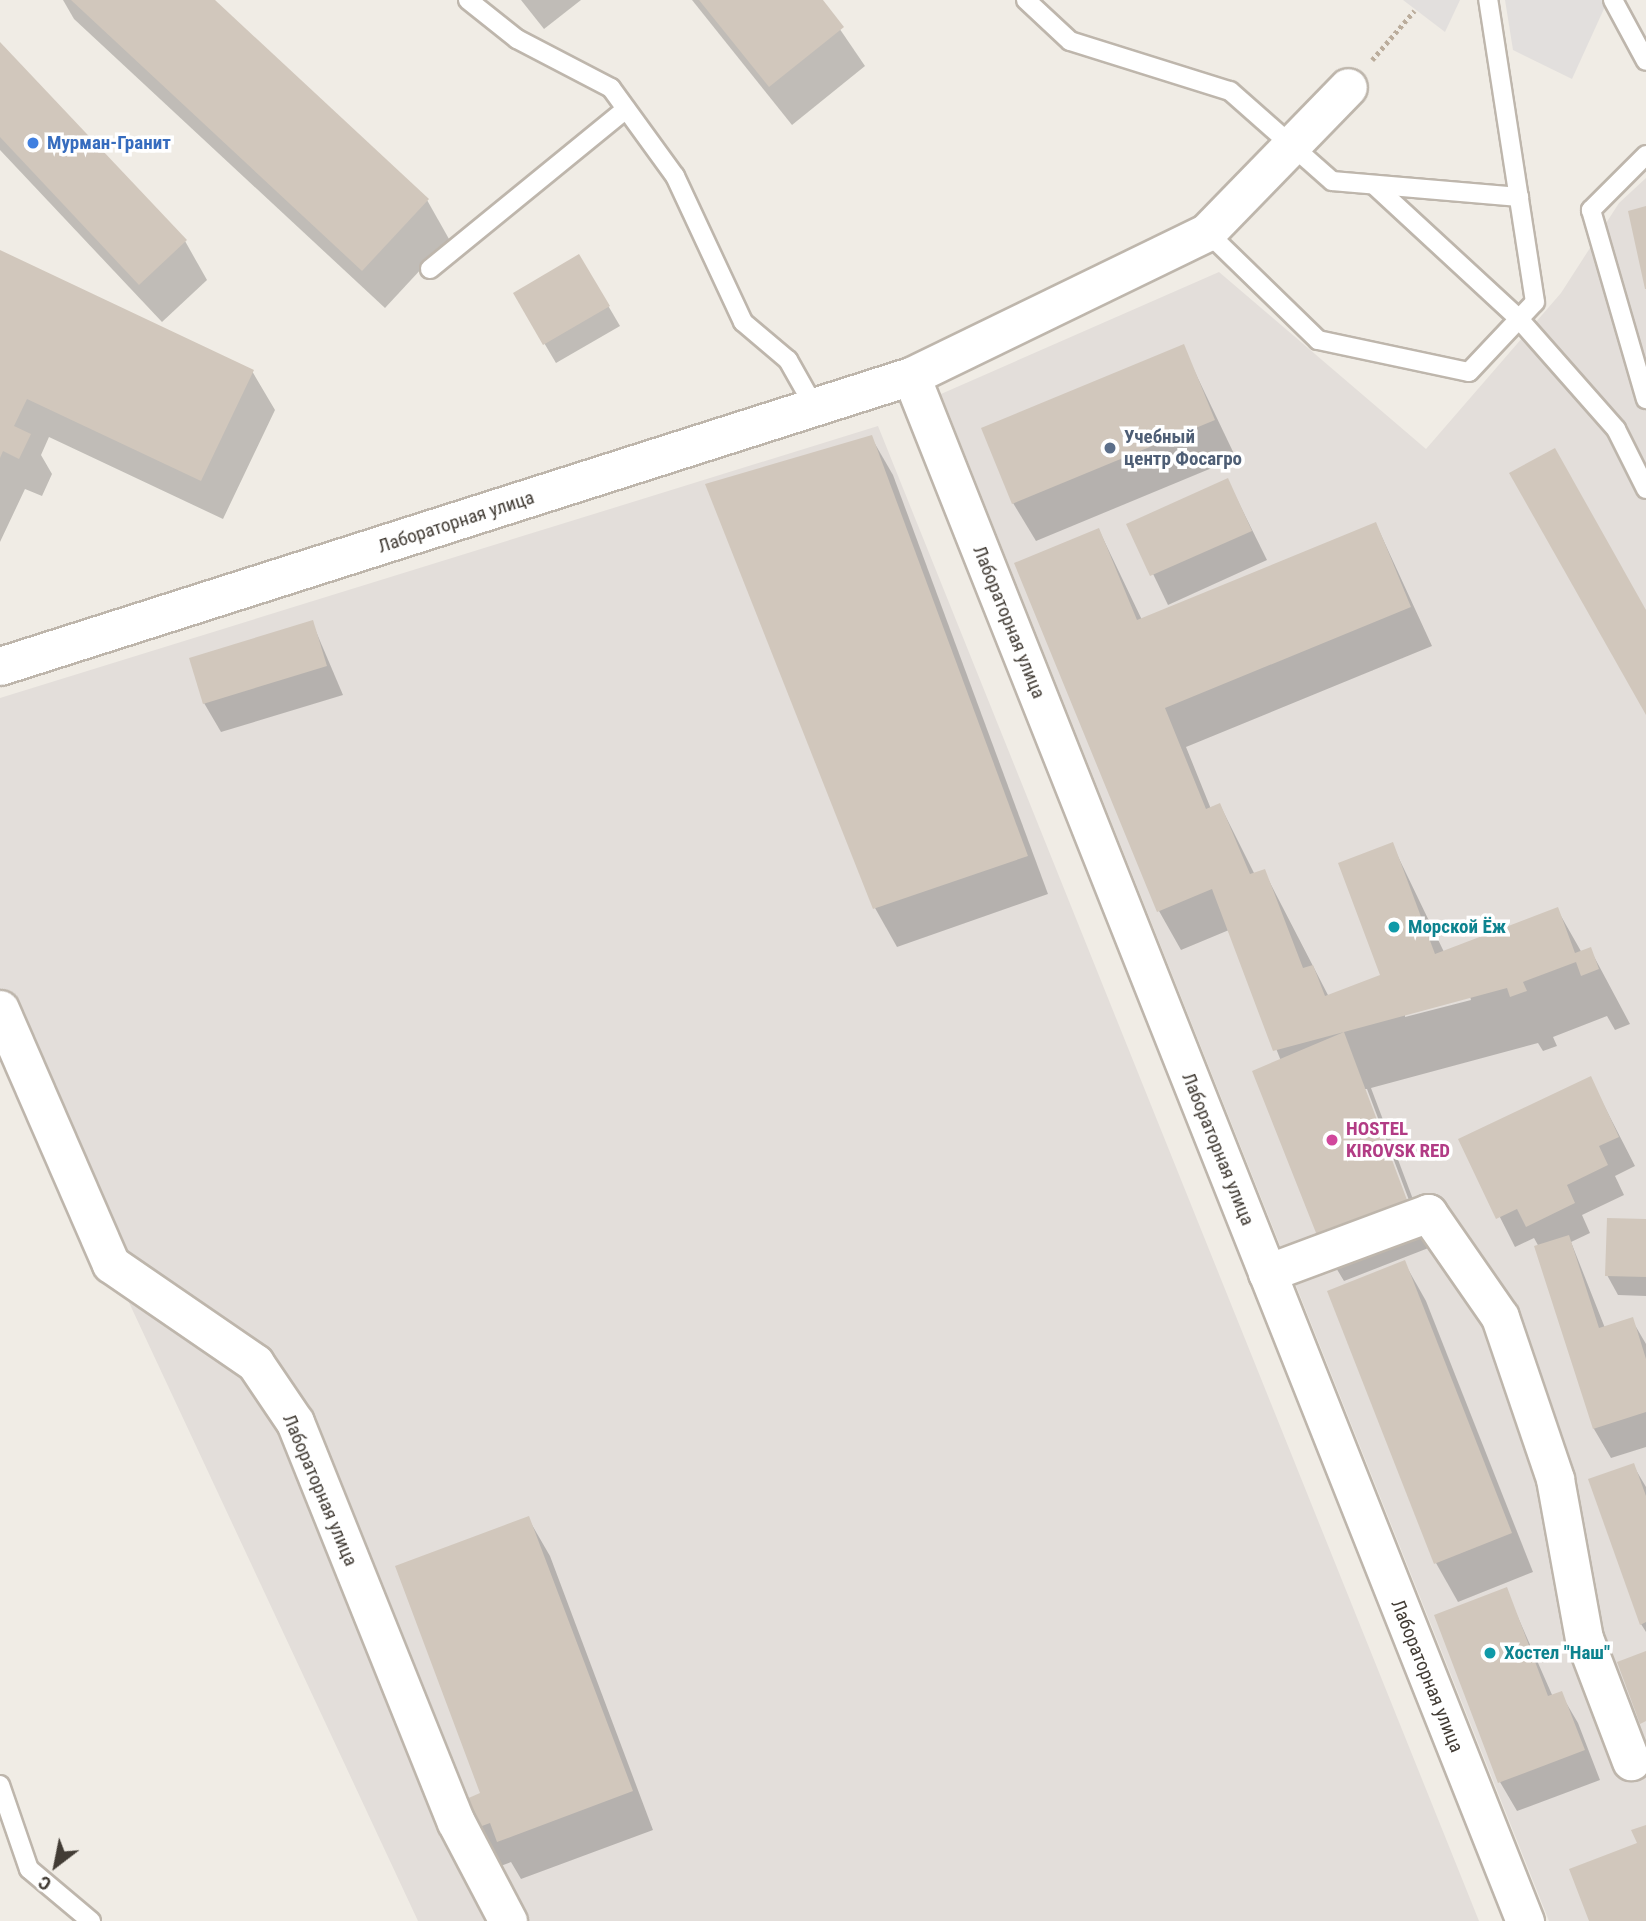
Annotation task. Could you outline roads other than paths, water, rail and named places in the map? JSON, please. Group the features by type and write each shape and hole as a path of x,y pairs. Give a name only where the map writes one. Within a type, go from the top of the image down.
{"street":[{"name":"Лабораторная улица","path":"0,666 911,376 1207,232 1348,87"},
{"name":"Лабораторная улица","path":"911,376 1525,1921"},
{"name":"Лабораторная улица","path":"0,1009 111,1264 255,1363 295,1422 456,1822 508,1921"},
{"path":"1267,1273 1428,1213 1500,1317 1555,1479 1584,1638 1631,1761"}],"lane":[{"path":"468,0 517,39 611,88 675,176 743,323 788,360 815,408"},
{"path":"1026,0 1070,41 1230,91 1332,181 1519,197"},
{"path":"1207,232 1318,340 1469,372 1535,302 1488,0"},
{"path":"1614,0 1641,42 1646,61"},
{"path":"430,269 626,109"},
{"path":"1646,155 1591,210 1646,398"},
{"path":"1374,185 1519,319 1616,429 1646,489"},
{"path":"0,1785 29,1869 91,1921"}],"place":[{"name":"Мурман-Гранит","path":"33,143"},
{"name":"Учебный центр Фосагро","path":"1110,448"},
{"name":"Морской Ёж","path":"1394,927"},
{"name":"HOSTEL KIROVSK RED","path":"1332,1140"},
{"name":"Хостел \"Наш\"","path":"1490,1653"}]}
